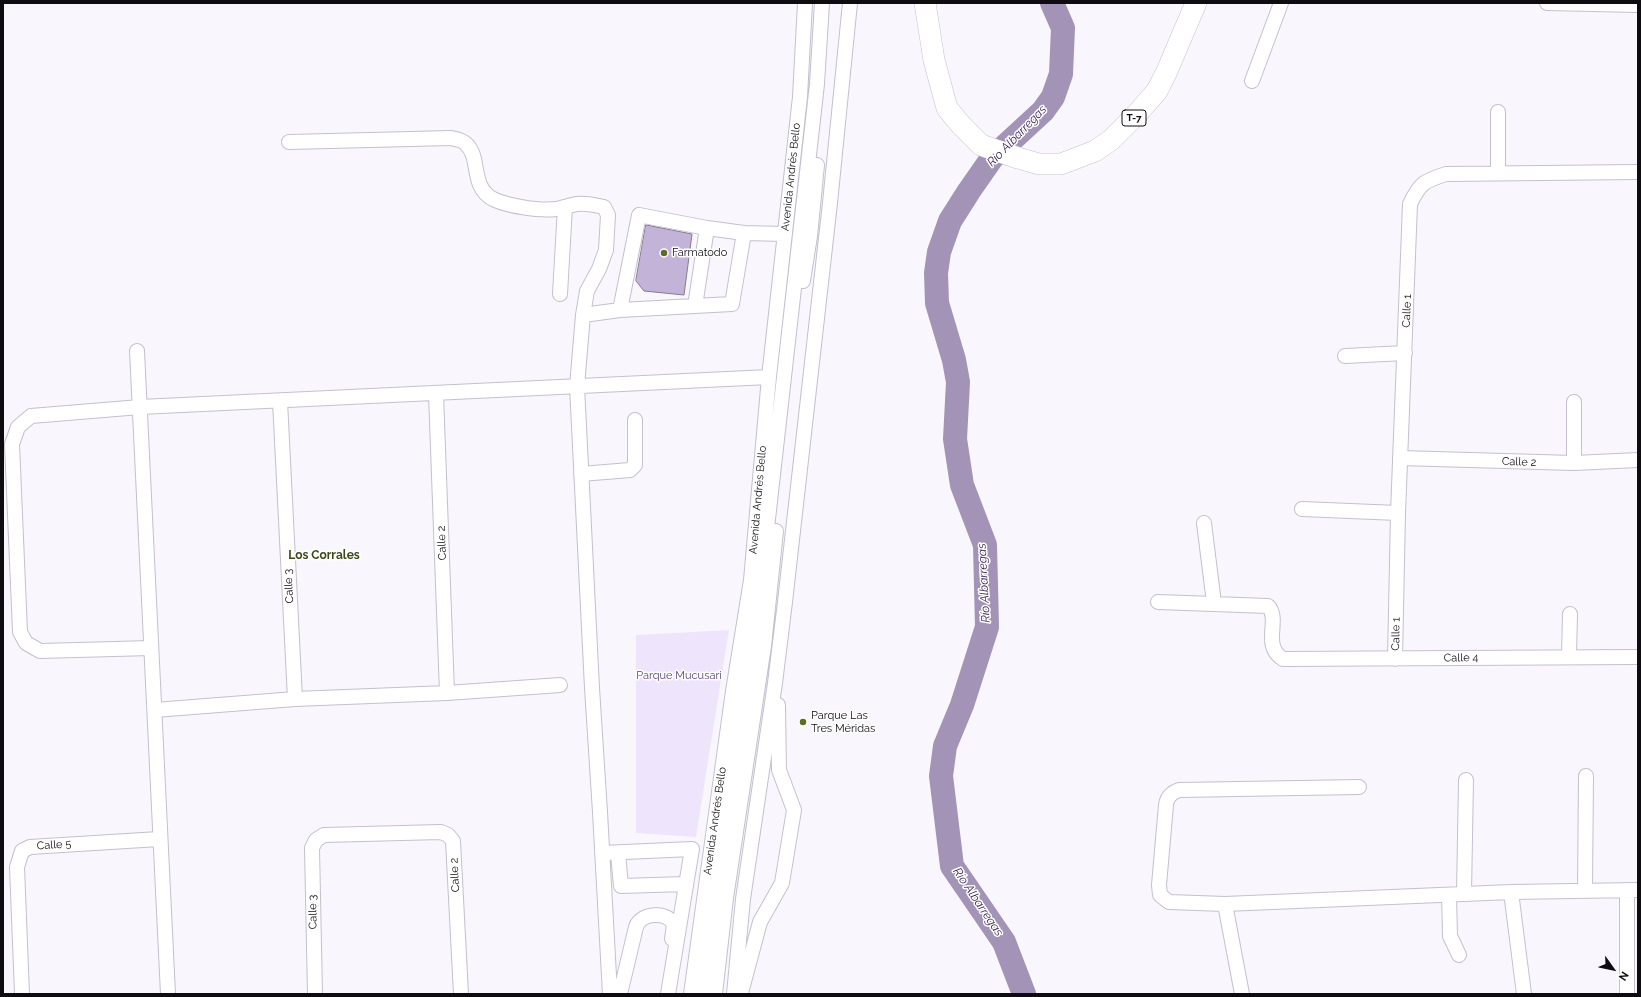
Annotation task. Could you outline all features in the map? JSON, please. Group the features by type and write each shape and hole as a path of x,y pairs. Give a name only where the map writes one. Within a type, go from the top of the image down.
{"highway":[{"name":"T-7","path":"925,3 934,60 947,108 960,125 980,145 1039,164 1061,164 1095,150 1111,140 1156,92 1177,51 1196,3"}],"street":[{"name":"Avenida Andrés Bello","path":"691,994 733,692 751,580 768,377 800,97 805,3"},
{"path":"702,994 752,651 767,528 817,84 822,3"},
{"path":"715,994 726,898 764,646 791,382 810,229 831,3"},
{"path":"734,994 743,899 775,683 830,204 850,3"},
{"path":"1252,81 1281,3"},
{"path":"1547,3 1638,5"},
{"path":"1498,112 1498,173"},
{"path":"289,142 451,138 464,142 471,150 478,180 483,191 492,198 507,204 532,208 555,209 578,204 594,205 604,208 608,215 606,250 599,269 587,291 583,315 578,386 581,474 610,994"},
{"name":"Calle 1","path":"1395,659 1398,513 1410,204 1417,188 1430,179 1446,174 1638,172"},
{"path":"560,294 565,207"},
{"path":"620,310 639,215 707,228 744,233 785,234"},
{"path":"695,306 707,228"},
{"path":"583,315 620,310 732,304 744,233"},
{"path":"137,351 168,994"},
{"path":"1345,356 1405,353"},
{"path":"151,648 40,651 26,643 20,632 12,444 18,427 31,416 140,407 768,377"},
{"name":"Calle 2","path":"436,394 447,693"},
{"name":"Calle 3","path":"280,401 296,700"},
{"path":"1574,402 1574,463"},
{"path":"581,474 630,470 634,468 635,420"},
{"name":"Calle 2","path":"1400,458 1574,463 1638,460"},
{"path":"1302,509 1398,513"},
{"path":"1158,602 1214,604 1204,523"},
{"name":"Calle 4","path":"1214,604 1268,606 1272,612 1273,650 1277,656 1283,659 1569,656 1638,657"},
{"path":"1569,656 1570,614"},
{"path":"740,994 760,922 782,883 794,810 779,770 779,710 775,683"},
{"path":"155,710 296,700 447,693 560,685"},
{"path":"1585,891 1586,776"},
{"path":"1464,894 1466,780"},
{"path":"1359,787 1179,790 1170,795 1166,805 1159,885 1160,895 1164,899 1174,903 1225,904 1449,894 1633,890 1627,994"},
{"name":"Calle 2","path":"324,835 441,832 448,835 453,841 460,994"},
{"name":"Calle 3","path":"315,994 312,848 316,840 324,835"},
{"name":"Calle 5","path":"22,994 17,867 22,851 30,847 160,839"},
{"path":"602,853 692,849 668,994"},
{"path":"618,853 621,886 686,884"},
{"path":"1511,892 1524,994"},
{"path":"1449,894 1450,936 1460,955"},
{"path":"1225,904 1242,994"},
{"path":"620,994 637,924 646,917 655,915 669,919 674,925 662,994"}],"green space":[{"name":"Parque Mucusari","path":"729,630 696,837 636,833 636,635"}],"building":[{"name":"Farmatodo","path":"646,225 692,234 684,295 644,291 636,281"}],"waterway":[{"name":"Río Albarregas","path":"1024,994 1004,942 952,866 941,776 945,746 962,705 987,627 985,545 962,485 955,439 958,382 954,360 937,303 936,273 939,252 950,221 969,191 992,158 1043,111 1053,97 1061,74 1063,28 1052,3"}],"place":[{"name":"Farmatodo","path":"664,253"},
{"name":"Parque Las Tres Méridas","path":"803,722"}],"district":[{"name":"Los Corrales","path":"324,555"}]}
